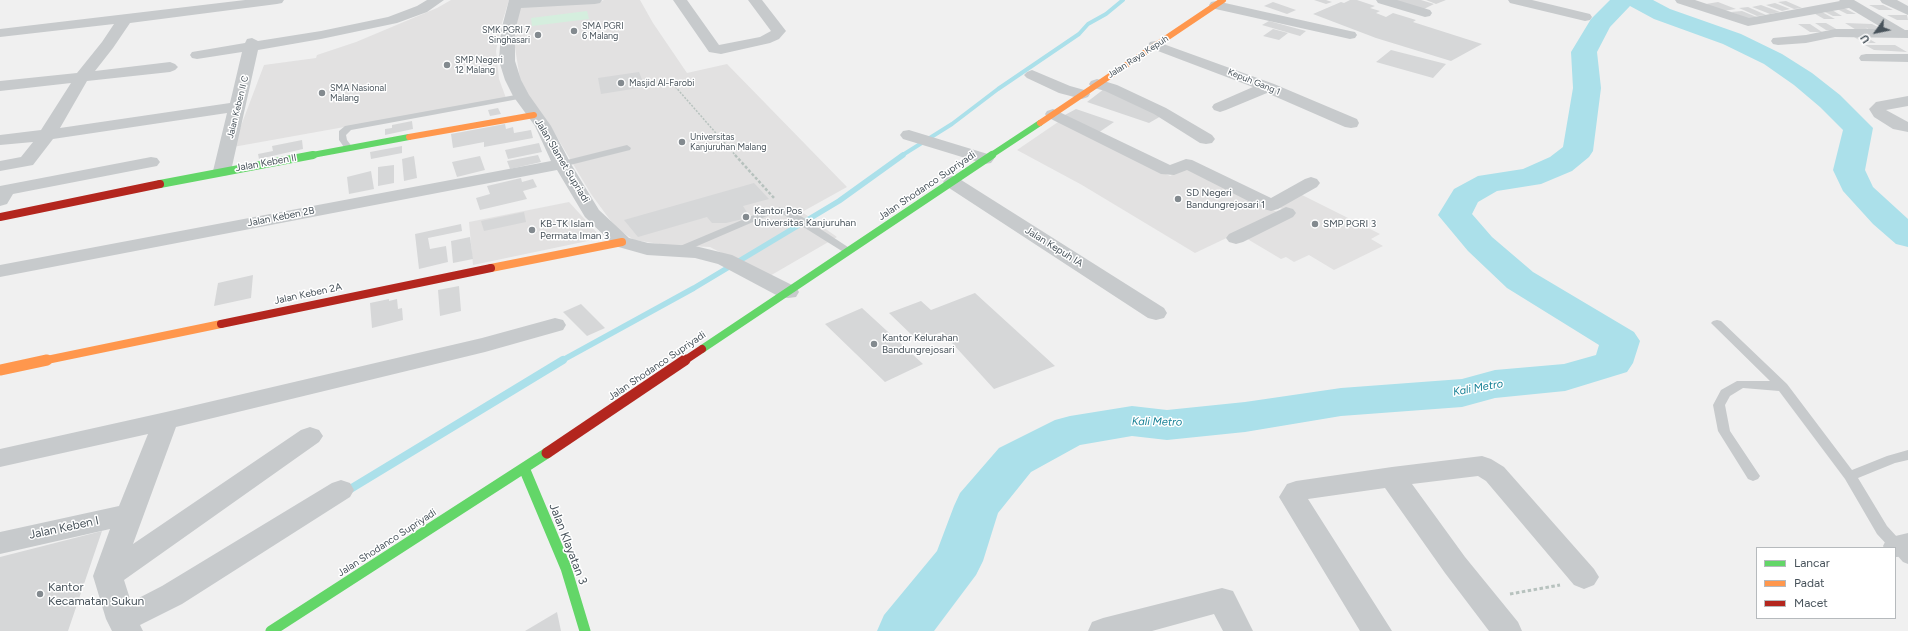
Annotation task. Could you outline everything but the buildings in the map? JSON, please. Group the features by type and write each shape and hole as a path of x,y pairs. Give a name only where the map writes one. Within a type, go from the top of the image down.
{"main road":[{"name":"Jalan Raya Kepuh","path":"1053,114 1220,2"},
{"name":"Jalan Keben II","path":"0,217 222,171 534,114"},
{"name":"Jalan Shodanco Supriyadi","path":"271,631 524,468 849,252 1053,114"},
{"name":"Jalan Keben 2A","path":"0,370 488,268 622,242"},
{"name":"Jalan Klayatan 3","path":"524,468 566,568 585,631"}],"street":[{"path":"0,33 277,0"},
{"path":"198,55 252,44 327,34 392,20 422,9 437,0"},
{"path":"515,2 595,0"},
{"path":"680,0 714,49 721,50 765,40 774,36 779,31 755,0"},
{"path":"1383,0 1425,13"},
{"path":"1515,0 1585,17"},
{"path":"1682,0 1748,22 1849,2 1906,35"},
{"path":"1887,0 1908,11"},
{"name":"Jalan Slamet Supriadi","path":"515,2 508,31 507,62 521,96 543,126 562,164 592,213 622,242 647,249 695,252 734,264 788,292"},
{"path":"1220,2 1280,20 1350,35"},
{"path":"0,166 27,161 47,135 82,77 108,45 125,19"},
{"path":"1778,41 1806,39 1835,33 1906,35"},
{"name":"Jalan Keben II C","path":"222,171 252,44"},
{"name":"Kepuh Gang 1","path":"1155,45 1268,87 1351,123"},
{"path":"1866,58 1908,58"},
{"path":"0,86 170,67"},
{"path":"1032,75 1065,90 1082,94"},
{"path":"1097,84 1111,88 1160,111 1206,138"},
{"path":"1220,107 1268,87"},
{"path":"1908,101 1882,105 1877,109 1880,114 1899,125 1908,127"},
{"path":"0,140 31,135 47,135 237,107"},
{"path":"1053,114 1167,170 1174,170 1186,164 1192,166 1281,211"},
{"path":"910,135 926,139 985,160"},
{"path":"2,194 151,162"},
{"name":"Jalan Keben 2B","path":"0,271 562,164"},
{"path":"2,194 19,169"},
{"name":"Jalan Kepuh IA","path":"952,182 1156,312"},
{"path":"1236,238 1281,211 1311,183"},
{"path":"0,458 166,421 484,346 554,325"},
{"path":"166,421 129,514 108,576 124,624 138,613 172,595 341,490"},
{"path":"108,576 310,436"},
{"path":"1377,631 1292,497 1296,490 1482,466 1495,474 1584,577"},
{"path":"1392,477 1455,565 1507,631"},
{"name":"Jalan Keben I","path":"0,543 129,514"},
{"path":"1103,631 1222,600 1238,631"}],"lane":[{"path":"350,148 343,140 342,135 348,128 521,96"},
{"path":"562,164 627,148"},
{"path":"677,251 764,214 781,210 790,213 812,229 849,252"},
{"path":"1717,323 1783,387 1850,476 1882,530 1904,549"},
{"path":"1753,476 1724,431 1719,405 1725,393 1741,384 1759,384 1783,387"},
{"path":"1850,476 1892,459 1908,455"}],"path":[{"path":"673,84 757,181 790,213"},
{"path":"1482,600 1580,581 1584,577"}],"shaded area":[{"path":"451,0 509,0 501,26 496,51 499,79 506,98 233,147 264,65 316,58 317,55 356,42 437,8"},
{"name":"Universitas Kanjuruhan Malang","path":"604,0 640,0 653,23 687,73 727,64 847,187 802,212 837,237 768,277 710,247 666,245 634,240 616,228 591,194 549,124 529,98 520,79 514,41 519,7 597,3"},
{"name":"SD Negeri Bandungrejosari 1","path":"1061,120 1170,176 1189,167 1279,213 1195,253 1082,185 1017,150"},
{"name":"SMP PGRI 3","path":"1300,194 1380,234 1371,239 1383,246 1334,270 1309,255 1294,262 1286,257 1281,259 1244,237 1290,213 1276,206"},
{"name":"KB-TK Islam Permata Iman 3","path":"569,202 602,238 473,265 469,222"}],"green space":[{"path":"587,11 589,19 532,26 531,18"}],"waterway":[{"path":"901,156 952,124 998,89 1079,34 1088,24 1106,14 1123,0"},
{"name":"Kali Metro","path":"903,631 958,561 977,506 1015,460 1070,431 1132,421 1167,425 1245,417 1341,402 1462,393 1495,384 1565,377 1613,363 1620,341 1520,280 1480,244 1455,215 1465,196 1489,183 1530,177 1561,164 1578,151 1587,88 1584,52 1600,24 1623,0"},
{"path":"1635,0 1662,14 1732,39 1773,59 1803,79 1830,101 1858,128 1849,170 1859,191 1908,237"},
{"path":"561,361 694,288 839,201 903,155"},
{"path":"347,491 563,360"}],"traffic: fast":[{"path":"702,349 1040,123"},
{"path":"160,184 409,137"},
{"path":"271,631 547,453"},
{"path":"524,468 566,568 585,631"}],"traffic: slow":[{"path":"1040,123 1223,0"},
{"path":"409,137 534,115"},
{"path":"491,268 622,242"},
{"path":"0,370 221,324"}],"traffic: jam":[{"path":"0,217 160,184"},
{"path":"221,324 491,268"},
{"path":"547,453 702,349"}],"place":[{"name":"SMA PGRI 6 Malang","path":"574,31"},
{"name":"SMK PGRI 7 Singhasari","path":"538,35"},
{"name":"SMP Negeri 12 Malang","path":"447,65"},
{"name":"Masjid Al-Farobi","path":"621,83"},
{"name":"SMA Nasional Malang","path":"322,93"},
{"name":"Universitas Kanjuruhan Malang","path":"682,142"},
{"name":"SD Negeri Bandungrejosari 1","path":"1178,199"},
{"name":"Kantor Pos Universitas Kanjuruhan","path":"746,217"},
{"name":"SMP PGRI 3","path":"1315,224"},
{"name":"KB-TK Islam Permata Iman 3","path":"532,230"},
{"name":"Kantor Kelurahan Bandungrejosari","path":"874,344"},
{"name":"Kantor Kecamatan Sukun","path":"40,594"}]}
